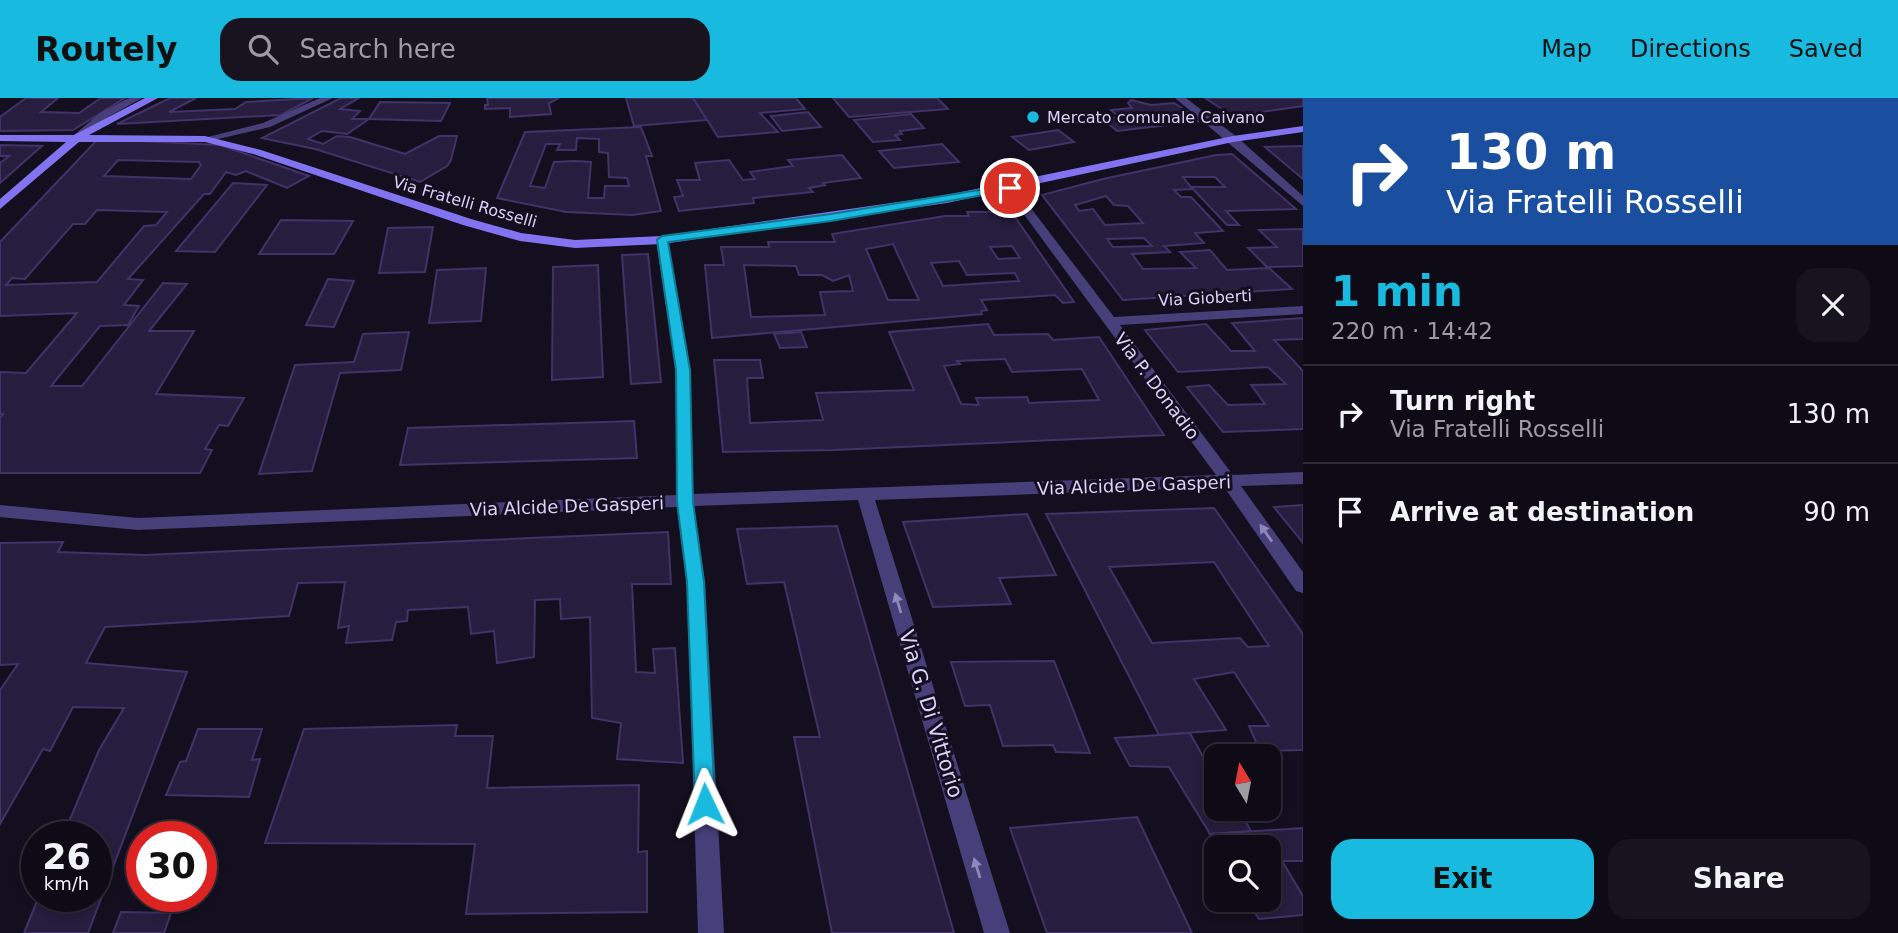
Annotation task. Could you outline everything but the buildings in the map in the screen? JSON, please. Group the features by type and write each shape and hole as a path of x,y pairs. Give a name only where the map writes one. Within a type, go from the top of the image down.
{"main road":[{"path":"0,205 78,137 153,98"},
{"name":"Via Fratelli Rosselli","path":"0,138 205,139 257,152 520,237 575,244 662,240 831,218 1010,188 1233,139 1303,129"}],"street":[{"path":"78,137 104,115 137,98"},
{"path":"205,139 266,125 328,98"},
{"path":"1180,98 1233,139 1303,202"},
{"name":"Via P. Donadio","path":"1010,188 1229,481 1303,586"},
{"path":"662,240 683,370 685,502 695,582 711,933"},
{"name":"Via Gioberti","path":"1108,322 1303,310"},
{"name":"Via Alcide De Gasperi","path":"0,511 138,524 509,507 1303,478"},
{"name":"Via G. Di Vittorio","path":"865,495 997,933"}],"place":[{"name":"Mercato comunale Caivano","path":"1033,117"}],"route":[{"path":"705,804 695,582 685,502 683,370 662,240 831,218 1010,188"}]}
